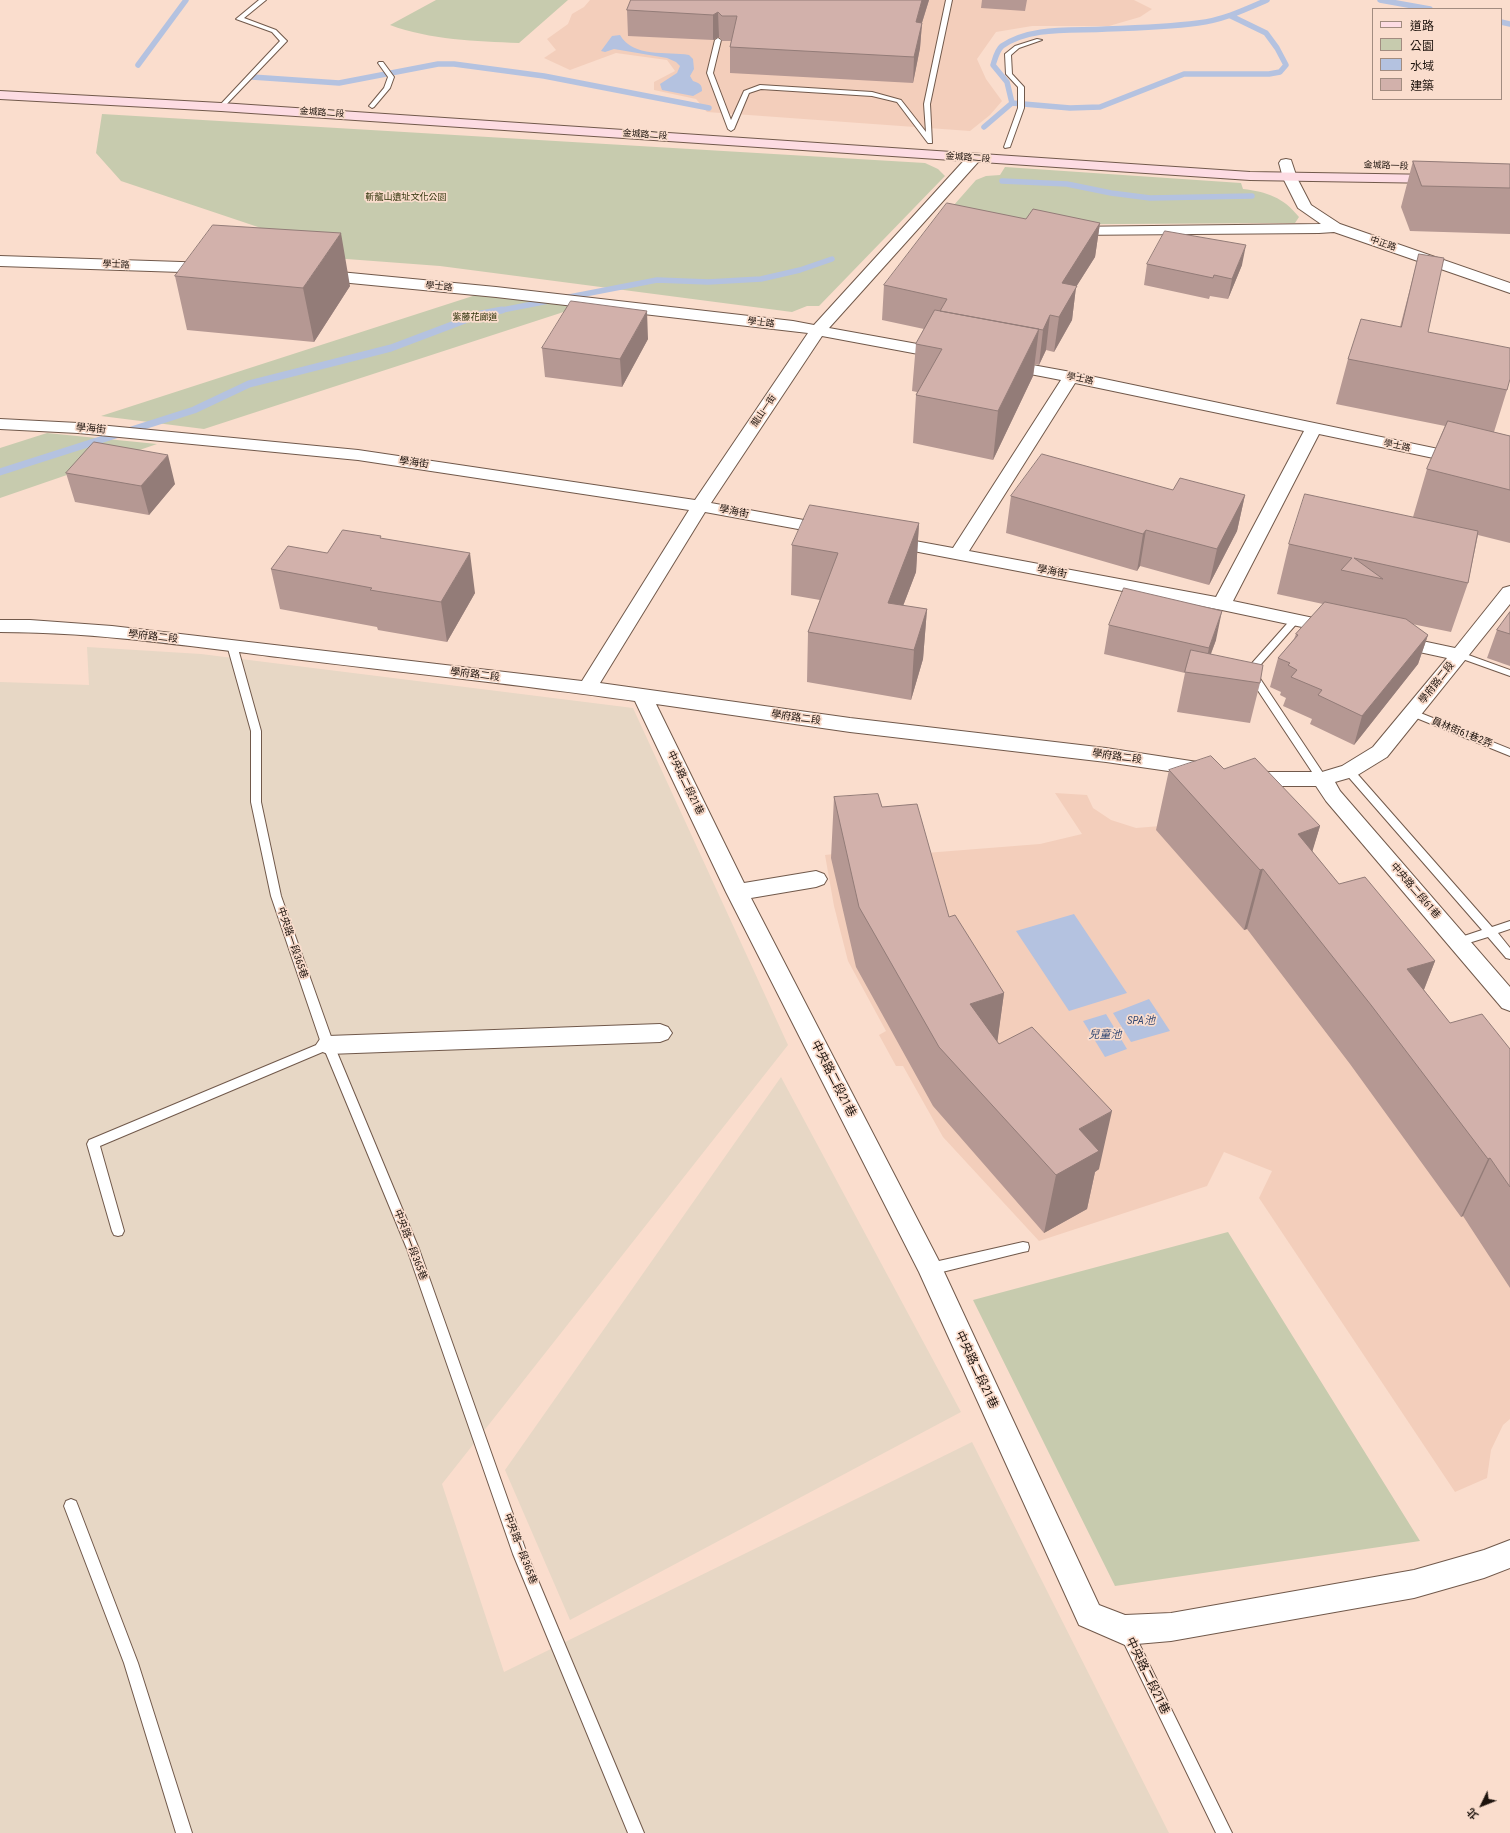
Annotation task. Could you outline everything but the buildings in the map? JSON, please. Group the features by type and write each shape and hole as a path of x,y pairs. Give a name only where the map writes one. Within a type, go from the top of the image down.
{"main road":[{"name":"金城路二段","path":"0,84 225,101 929,149 1007,148 1248,162"},
{"name":"金城路二段","path":"0,95 372,106 731,129 929,149 974,158 1288,170"},
{"path":"1270,163 1288,170"},
{"name":"金城路一段","path":"1288,170 1441,167"},
{"name":"金城路一段","path":"1288,170 1455,179"}],"street":[{"name":"龍山一街","path":"587,688 700,506 818,330 918,231 974,158"},
{"name":"中正路","path":"1288,170 1306,208 1335,227 1510,288"},
{"path":"1052,231 1311,229 1335,227"},
{"name":"學士路","path":"0,261 226,268"},
{"name":"學士路","path":"303,274 496,292 818,330 964,357"},
{"name":"學士路","path":"994,363 1070,377 1510,469"},
{"path":"957,554 1070,377"},
{"name":"學海街","path":"0,424 86,429 358,455 700,506 848,534"},
{"path":"1222,604 1313,429"},
{"name":"學海街","path":"872,538 1222,604 1351,631"},
{"name":"學府路二段","path":"0,626 30,626 112,632 232,645 587,688 850,725 1106,755 1268,779 1322,779 1349,771 1380,752 1510,592"},
{"path":"1382,638 1460,655"},
{"name":"中央路二段21巷","path":"643,697 737,892 930,1269 1089,1615 1125,1630"},
{"name":"中央路二段61巷","path":"1322,779 1333,796 1510,1002"},
{"path":"737,892 816,879"},
{"path":"328,1045 660,1033"},
{"path":"1125,1630 1171,1627 1414,1584 1484,1564 1510,1554"}],"lane":[{"path":"225,101 284,41 274,31 239,19 263,0"},
{"path":"929,149 927,104 950,0"},
{"path":"718,40 710,74 731,129"},
{"path":"1007,148 1021,108 1021,87 1009,74 1008,54 1017,47 1039,40"},
{"path":"372,106 387,88 391,77 381,62"},
{"path":"731,129 746,92 760,87 872,94 899,101 929,149"},
{"path":"1296,619 1250,671 1322,779"},
{"name":"中央路一段365巷","path":"232,645 256,730 256,802 276,896 328,1045 413,1249 520,1554 636,1833"},
{"path":"1460,655 1510,672"},
{"name":"員林街61巷2弄","path":"1413,713 1510,753"},
{"path":"1349,771 1510,956"},
{"path":"1459,942 1510,925"},
{"path":"118,1231 93,1144 328,1045"},
{"path":"930,1269 1023,1247"},
{"path":"71,1506 132,1663 184,1833"},
{"name":"中央路二段21巷","path":"1125,1630 1224,1833"}],"shaded area":[{"path":"590,0 1134,0 1152,9 1140,17 1109,26 1032,26 996,32 977,59 986,79 1002,101 990,115 970,131 707,112 696,99 654,90 654,82 675,71 667,60 616,53 570,70 544,58 556,50 547,39 568,24 572,14 584,7"},
{"path":"87,647 201,654 633,708 788,1045 442,1484 504,1672 972,1442 1169,1833 0,1833 0,682 89,685"},
{"path":"1055,793 1087,795 1093,808 1111,820 1136,828 1161,826 1510,1104 1510,1419 1503,1425 1491,1450 1487,1478 1455,1492 1259,1198 1272,1171 1224,1152 1207,1186 1039,1241 943,1137 903,1066 896,1066 879,1035 886,1031 848,961 834,906 825,855 897,847 900,855 1040,844 1082,834"},
{"path":"781,1077 961,1412 570,1620 505,1470"}],"green space":[{"path":"436,0 568,0 519,43 437,37 390,25"},
{"name":"斬龍山遺址文化公園","path":"102,114 925,163 938,169 945,176 819,306 807,306 792,312 440,266 320,257 258,227 121,181 96,153"},
{"path":"1005,167 1241,183 1243,189 1267,194 1281,200 1299,217 1295,223 956,225 946,214 976,180 986,176 1000,175"},
{"name":"紫藤花廊道","path":"479,294 582,306 204,429 101,416"},
{"path":"47,433 157,444 0,498 0,448"},
{"path":"1228,1232 1420,1541 1115,1586 973,1300"}],"water":[{"path":"620,35 633,47 642,50 689,55 693,59 694,69 690,76 693,81 701,85 702,91 693,96 662,90 660,84 677,73 680,66 676,62 667,58 614,49 605,52 601,51 612,36"},
{"path":"1074,914 1127,993 1069,1011 1016,931"},
{"name":"SPA池","path":"1149,999 1170,1031 1131,1042 1113,1013"},
{"name":"兒童池","path":"1106,1014 1127,1049 1105,1057 1083,1021"}],"waterway":[{"path":"138,65 186,0"},
{"path":"1012,103 1007,82 993,65 1000,48 1013,40 1039,32 1152,27 1207,22 1242,11 1267,0"},
{"path":"1380,0 1424,8"},
{"path":"1012,103 1070,108 1100,107 1184,74 1269,74 1280,72 1286,65 1277,48 1266,33 1231,16"},
{"path":"1502,22 1510,24"},
{"path":"252,77 339,83 438,64 454,64 544,76 709,108"},
{"path":"984,127 1012,103"},
{"path":"1002,181 1067,184 1111,193 1150,198 1252,196"},
{"path":"497,311 657,280 708,282 761,279 800,270 832,259"},
{"path":"0,472 194,410 249,384 391,348 481,314 502,310"}]}
